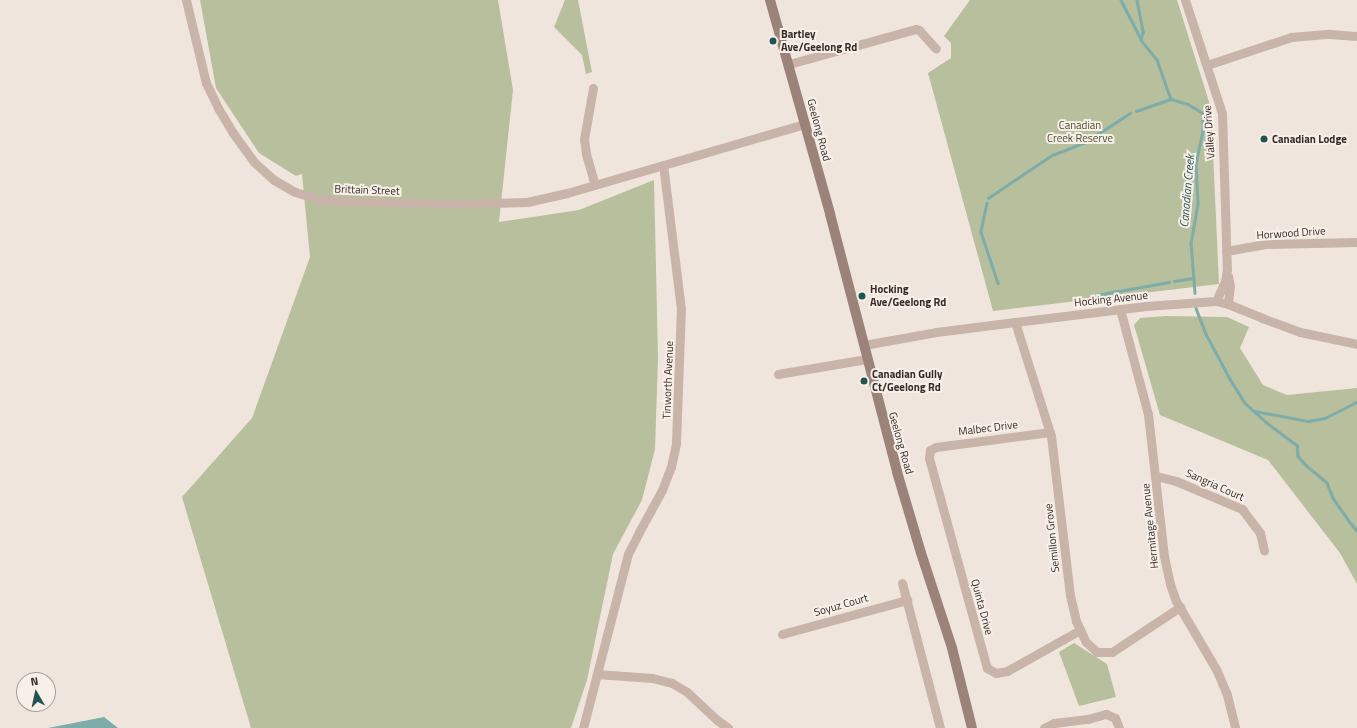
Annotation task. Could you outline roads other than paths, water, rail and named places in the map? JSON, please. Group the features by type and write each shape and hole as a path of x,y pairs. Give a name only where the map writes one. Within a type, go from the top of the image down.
{"main road":[{"name":"Geelong Road","path":"770,0 805,124 909,516 952,648 972,728"}],"street":[{"name":"Brittain Street","path":"186,0 202,68 218,108 233,133 254,162 270,176 288,189 312,198 337,201 496,204 540,200 663,166"},
{"name":"Valley Drive","path":"1184,0 1222,113 1226,251 1230,284 1228,304"},
{"path":"788,64 916,29 919,30 936,49"},
{"path":"1207,65 1291,37 1330,34 1357,36"},
{"path":"593,88 585,128 584,145 595,185"},
{"path":"663,166 805,124"},
{"name":"Tinworth Avenue","path":"584,728 628,554 664,486 671,467 676,443 681,309 663,166"},
{"name":"Horwood Drive","path":"1226,251 1268,244 1357,242"},
{"name":"Valley Drive","path":"1216,301 1225,281 1227,269"},
{"name":"Hocking Avenue","path":"864,345 936,332 1015,322 1120,309 1216,301 1228,304 1286,327 1321,337 1357,344"},
{"name":"Hermitage Avenue","path":"1120,309 1146,403 1166,567 1171,588 1180,607 1215,665 1225,690 1235,728"},
{"name":"Semillon Grove","path":"1015,322 1054,449 1070,596 1080,630 1086,642 1092,649 1109,653 1180,607"},
{"path":"778,374 867,360"},
{"name":"Malbec Drive","path":"930,451 936,447 1050,432"},
{"name":"Quinta Drive","path":"930,451 930,463 987,668 996,673 1007,671 1080,630"},
{"name":"Sangria Court","path":"1156,476 1176,481 1242,509 1260,533 1264,551"},
{"path":"902,583 940,728"},
{"name":"Soyuz Court","path":"782,634 907,600"},
{"path":"597,674 652,678 669,682 684,690 728,728"},
{"path":"1044,728 1054,723 1088,719 1106,714 1115,718 1119,728"},
{"path":"710,728 717,720"}],"water":[{"path":"104,717 118,728 48,728"}],"waterway":[{"path":"1121,0 1141,39"},
{"name":"Canadian Creek","path":"1137,0 1143,32 1141,40 1157,60 1171,99 1188,104 1203,113 1203,131 1196,164 1198,204 1191,242 1195,293"},
{"path":"1136,111 1171,99"},
{"path":"988,198 1052,155 1084,143 1130,113"},
{"path":"987,203 981,232 998,283"},
{"path":"1174,281 1193,278"},
{"path":"1096,295 1169,282"},
{"name":"Canadian Creek","path":"1196,308 1206,334 1230,379 1245,403 1266,422 1297,445 1298,456 1327,483 1333,498 1357,531"},
{"path":"1255,411 1308,421 1325,418 1357,402"}],"place":[{"name":"Bartley Ave/Geelong Rd","path":"773,41"},
{"name":"Canadian Lodge","path":"1264,139"},
{"name":"Hocking Ave/Geelong Rd","path":"862,296"},
{"name":"Canadian Gully Ct/Geelong Rd","path":"864,381"}],"park label":[{"name":"Canadian Creek Reserve","path":"1080,132"}]}
